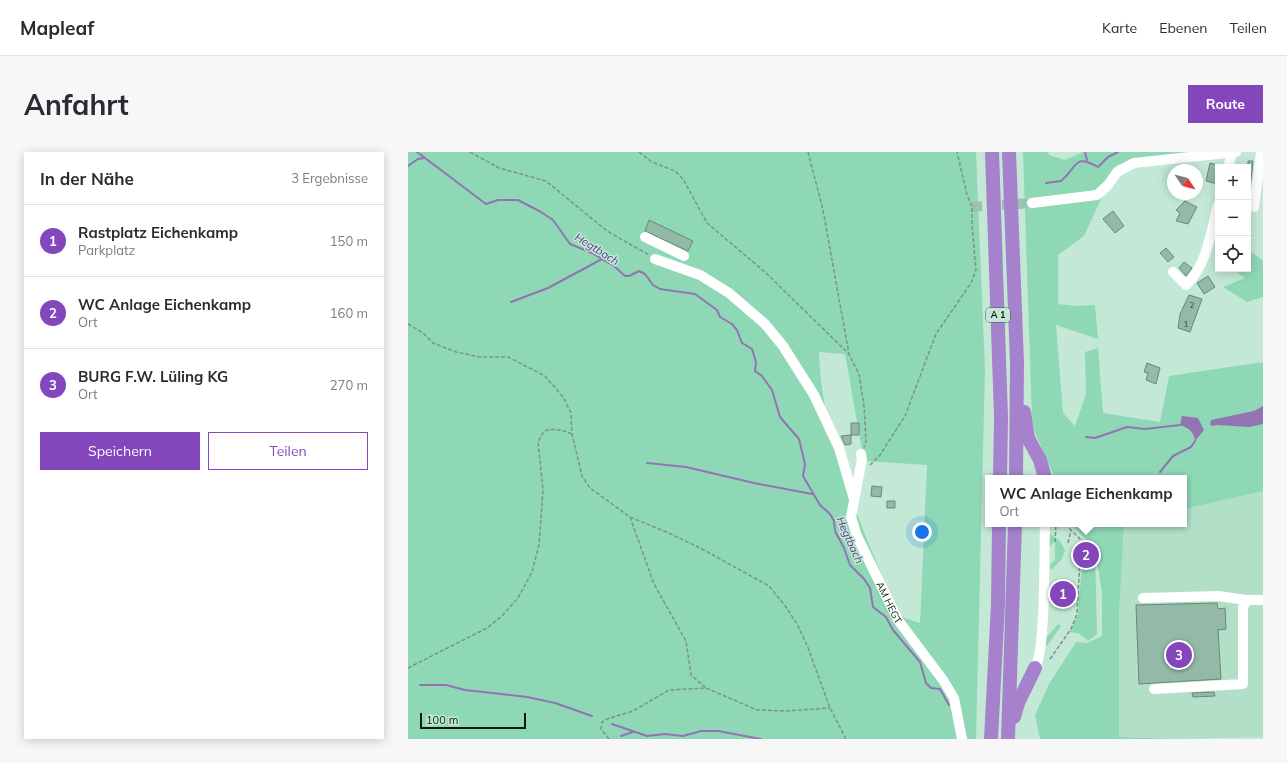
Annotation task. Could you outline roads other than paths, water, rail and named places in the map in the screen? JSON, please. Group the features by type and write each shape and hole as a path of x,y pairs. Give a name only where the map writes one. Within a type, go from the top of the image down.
{"highway":[{"name":"A 1","path":"992,152 1001,418 1000,475"},
{"name":"A 1","path":"1009,152 1017,363 1016,475"},
{"path":"1017,363 1028,438 1040,460 1044,475"},
{"path":"991,739 998,604 999,527"},
{"path":"1008,739 1015,527"},
{"path":"1008,739 1018,703 1035,668"}],"street":[{"path":"1032,203 1097,195 1108,185 1117,172 1134,163 1234,152 1229,164"},
{"path":"1254,207 1261,152"},
{"path":"1173,272 1186,285 1193,279 1207,248 1215,217"},
{"path":"645,237 684,256"},
{"path":"664,246 657,260 700,275 729,293 765,324 783,346 814,395 839,448 854,499"},
{"name":"AM HEGT","path":"861,454 860,468 851,517 857,536 898,620 943,680 954,698 962,739"},
{"path":"1035,668 1039,662 1042,636 1045,527"},
{"path":"1143,598 1218,596 1246,600 1263,600"},
{"path":"1154,689 1243,684 1243,608 1246,600"}],"waterway":[{"name":"Hegtbach","path":"417,152 486,204 498,200 518,200 553,220 570,244 592,253 614,266 625,276 629,276 639,271 645,274 653,285 660,289 695,294 717,310 720,317 732,324 737,330 742,343 752,349 756,362 755,371 762,376 772,390 780,417 799,439 805,464 803,476 820,505 830,514 834,521 835,531 844,548 850,565 864,579 870,588 873,607 886,617 893,630 920,662 926,683 931,688 940,689 949,705"},
{"path":"1085,152 1087,160"},
{"path":"1046,183 1061,181 1076,164 1080,162 1084,161 1098,167 1108,157 1118,152"},
{"path":"408,166 418,159 424,158"},
{"path":"511,302 548,288 602,259"},
{"path":"1086,437 1095,438 1127,427 1145,429 1180,425"},
{"path":"1160,472 1173,456 1191,447 1195,441"},
{"path":"647,463 686,467 754,483 812,494"},
{"path":"420,685 446,685 465,690 527,697 555,703 592,716"},
{"path":"612,724 647,736 665,734 683,736 701,731 718,731 761,739"},
{"path":"621,736 633,732"}],"tunnel":[{"path":"972,207 1032,203"}],"place":[{"name":"WC Anlage Eichenkamp","path":"1086,555"},
{"name":"Rastplatz Eichenkamp","path":"1063,594"},
{"name":"BURG F.W. Lüling KG","path":"1179,655"}]}
